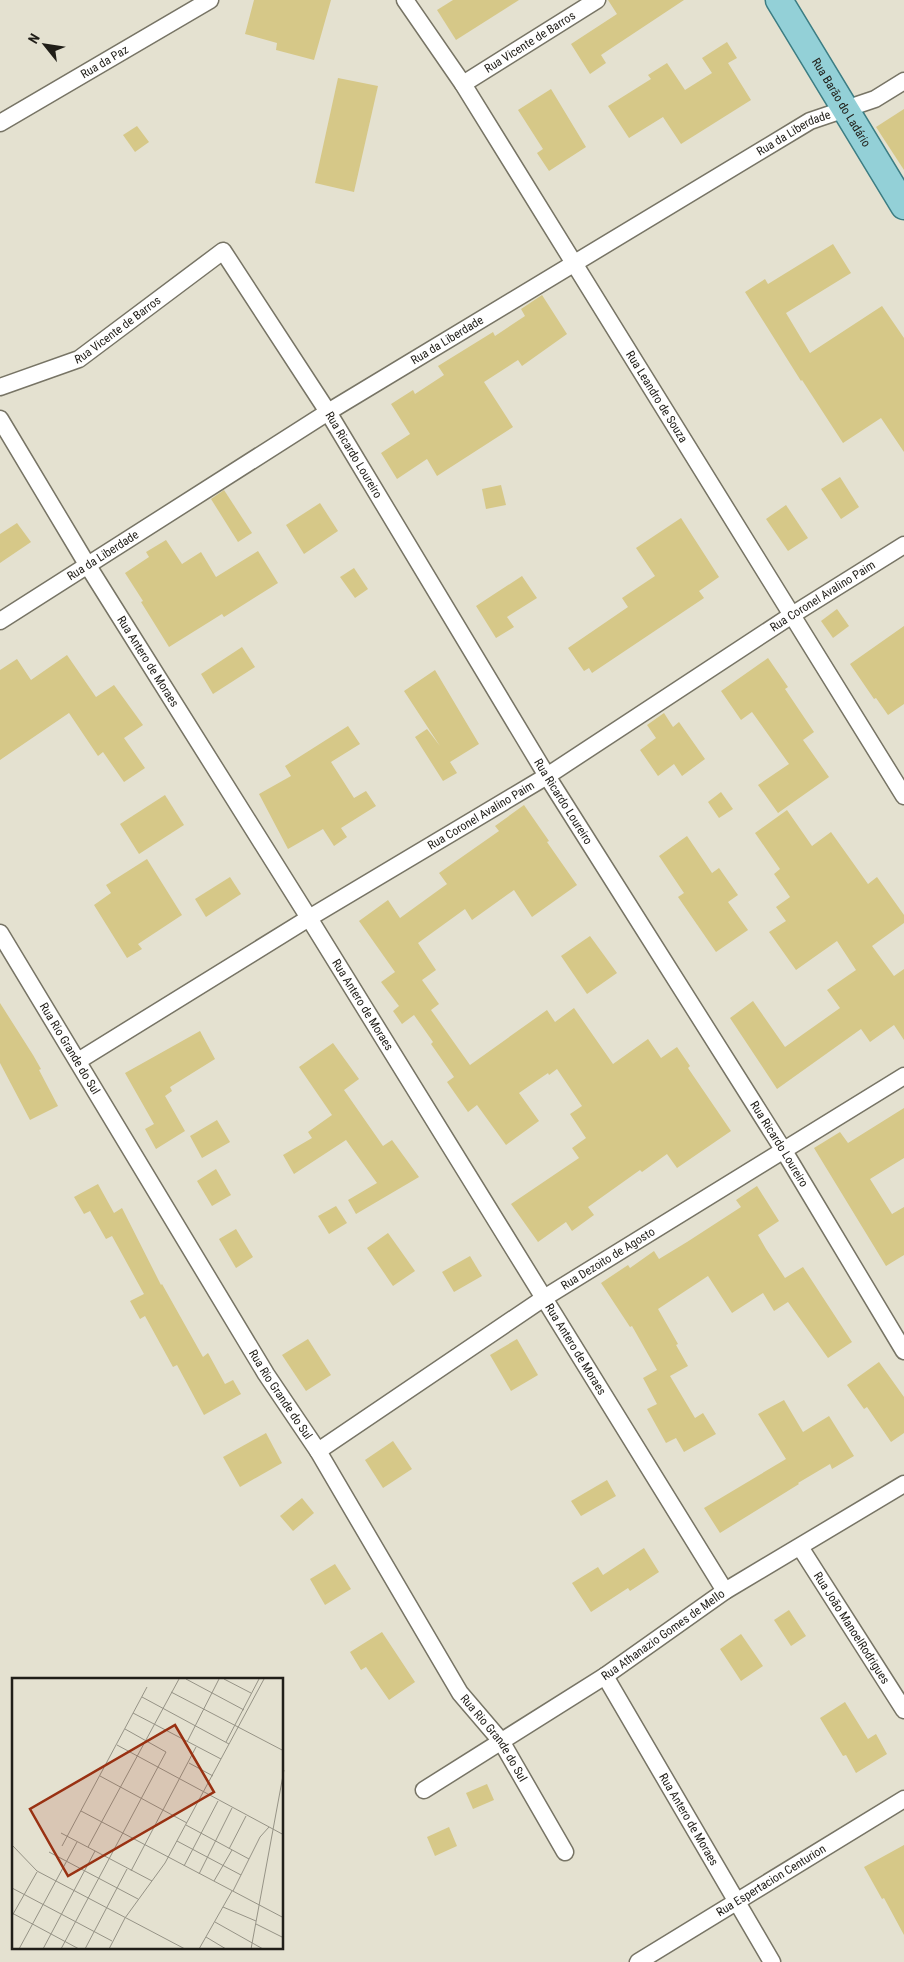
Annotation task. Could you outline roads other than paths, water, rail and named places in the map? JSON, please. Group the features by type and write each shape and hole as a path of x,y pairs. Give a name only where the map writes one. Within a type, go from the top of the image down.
{"main road":[{"name":"Rua Barão do Ladário","path":"779,0 904,206"}],"street":[{"name":"Rua da Paz","path":"0,123 210,0"},
{"name":"Rua Leandro de Souza","path":"405,0 462,84 904,796"},
{"name":"Rua Vicente de Barros","path":"462,84 597,0"},
{"name":"Rua da Liberdade","path":"0,621 328,412 810,121 875,99 904,82"},
{"name":"Rua Vicente de Barros","path":"0,387 79,359 223,251"},
{"name":"Rua Ricardo Loureiro","path":"223,251 328,412 547,776 784,1150 904,1351"},
{"name":"Rua Antero de Moraes","path":"0,419 88,566 309,918 725,1591"},
{"name":"Rua Coronel Avalino Paim","path":"78,1061 309,918 547,776 904,544"},
{"name":"Rua Rio Grande do Sul","path":"0,933 266,1374 318,1451 460,1693 501,1741 565,1852"},
{"name":"Rua Dezoito de Agosto","path":"318,1451 544,1298 904,1076"},
{"name":"Rua Athanazio Gomes de Mello","path":"424,1790 605,1676 725,1591 904,1484"},
{"name":"Rua João ManoelRodrigues","path":"800,1547 904,1710"},
{"name":"Rua Antero de Moraes","path":"605,1676 772,1962"},
{"name":"Rua Espertacion Centurion","path":"638,1962 904,1799"}]}
